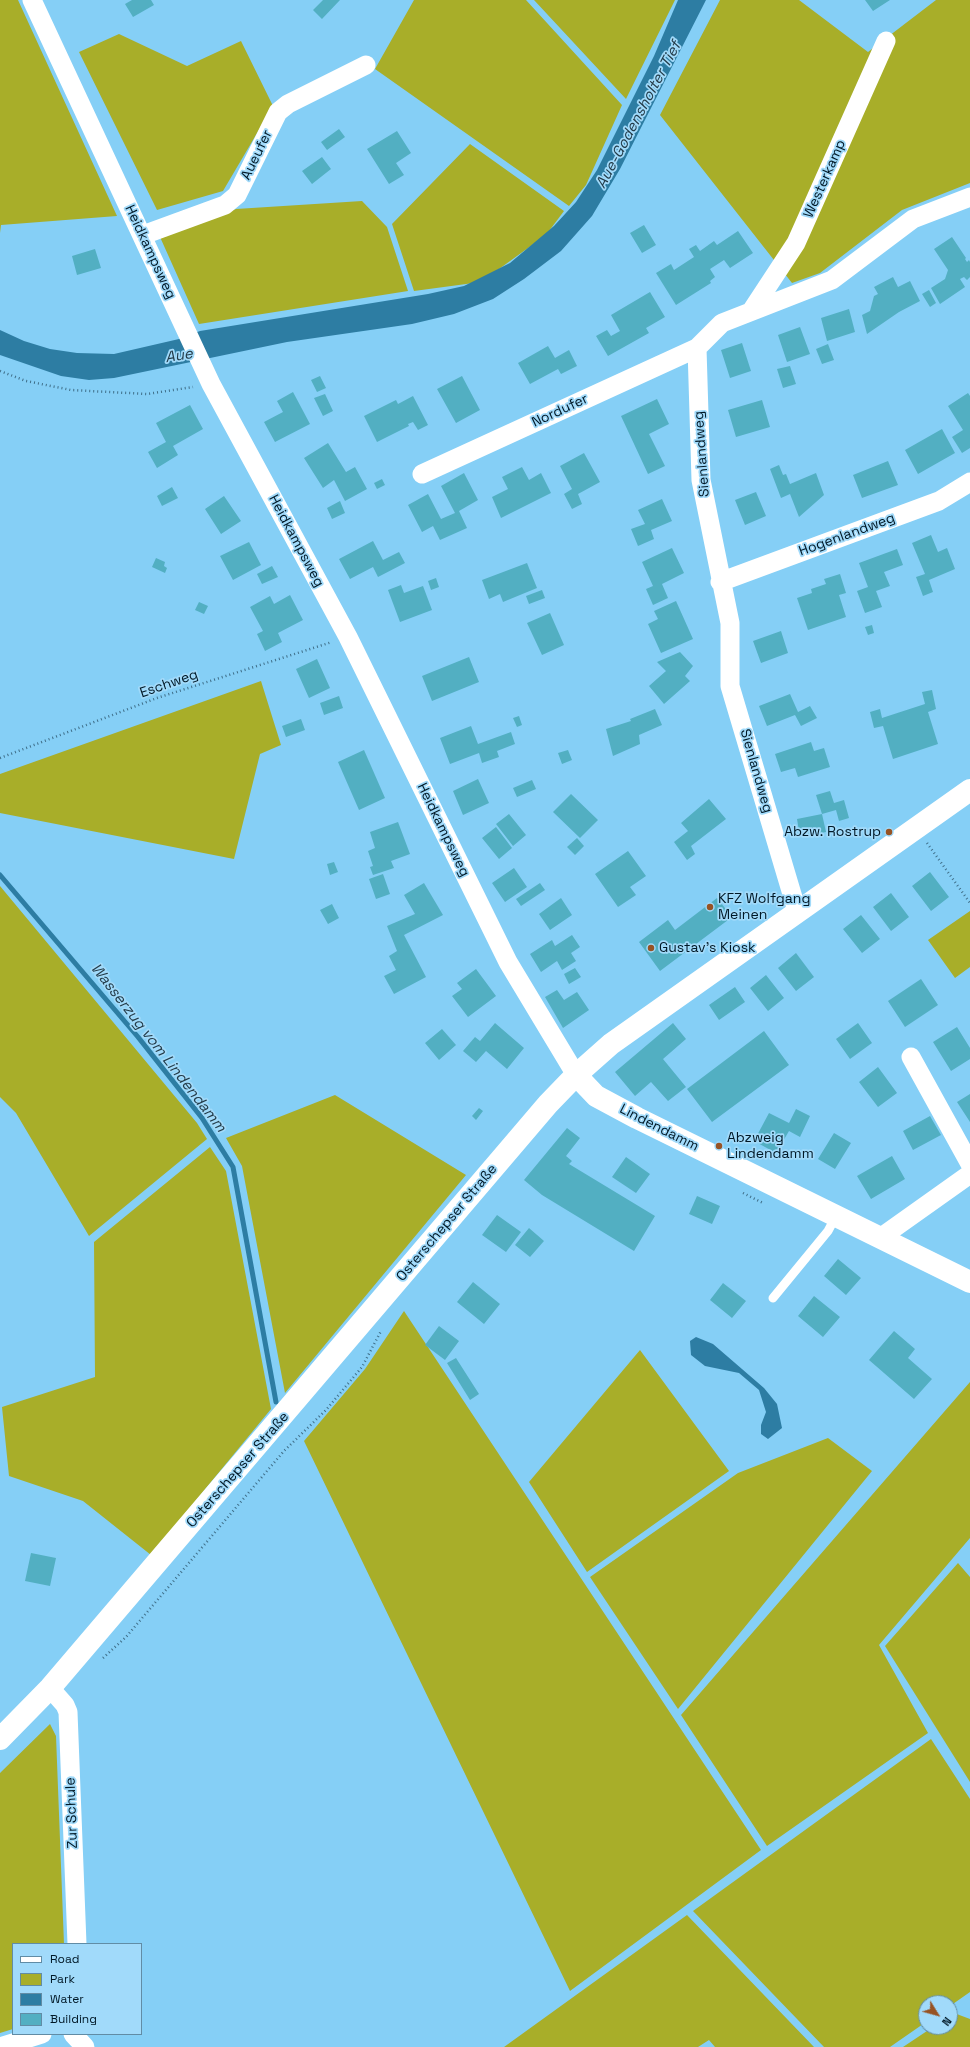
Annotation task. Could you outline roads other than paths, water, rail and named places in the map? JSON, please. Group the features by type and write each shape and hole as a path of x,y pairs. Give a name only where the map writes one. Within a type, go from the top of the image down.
{"main road":[{"name":"Osterschepser Straße","path":"0,1739 50,1688 548,1104 576,1075 611,1044 970,790"},
{"name":"Lindendamm","path":"576,1075 596,1096 671,1136 970,1282"}],"street":[{"name":"Heidkampsweg","path":"32,0 208,376 348,637 508,962 576,1075"},
{"name":"Westerkamp","path":"752,310 796,243 886,41"},
{"name":"Aueufer","path":"143,235 225,205 237,195 278,112 288,104 366,65"},
{"path":"697,348 722,323 832,280 913,220 970,197"},
{"name":"Nordufer","path":"422,474 697,348"},
{"name":"Sienlandweg","path":"697,348 701,480 720,582 730,623 730,686 797,911"},
{"name":"Hogenlandweg","path":"720,582 939,501 970,482"},
{"path":"911,1057 970,1164"},
{"path":"880,1238 970,1174"},
{"name":"Zur Schule","path":"50,1688 65,1705 68,1712 77,1943"},
{"path":"74,2035 85,2047"},
{"path":"0,2047 37,2036"}],"lane":[{"path":"773,1298 828,1231 836,1216"}],"water":[{"path":"678,0 706,0 620,169 592,216 561,251 524,279 493,299 454,314 412,324 287,342 114,378 89,380 61,376 0,355 0,330 24,341 50,349 77,353 114,354 179,339 200,331 428,294 464,286 510,263 554,226 576,202 597,170 654,56"},
{"path":"696,1337 713,1344 764,1388 777,1404 782,1428 768,1439 761,1434 761,1425 766,1412 759,1390 739,1373 705,1366 691,1355 690,1341"}],"waterway":[{"name":"Wasserzug vom Lindendamm","path":"0,875 138,1037 202,1118 233,1167 276,1402"}],"place":[{"name":"Abzw. Rostrup","path":"889,832"},
{"name":"KFZ Wolfgang Meinen","path":"710,907"},
{"name":"Gustav's Kiosk","path":"651,948"},
{"name":"Abzweig Lindendamm","path":"719,1146"}],"water label":[{"name":"Aue-Godensholter Tief","path":"639,115"},
{"name":"Aue","path":"179,356"}]}
